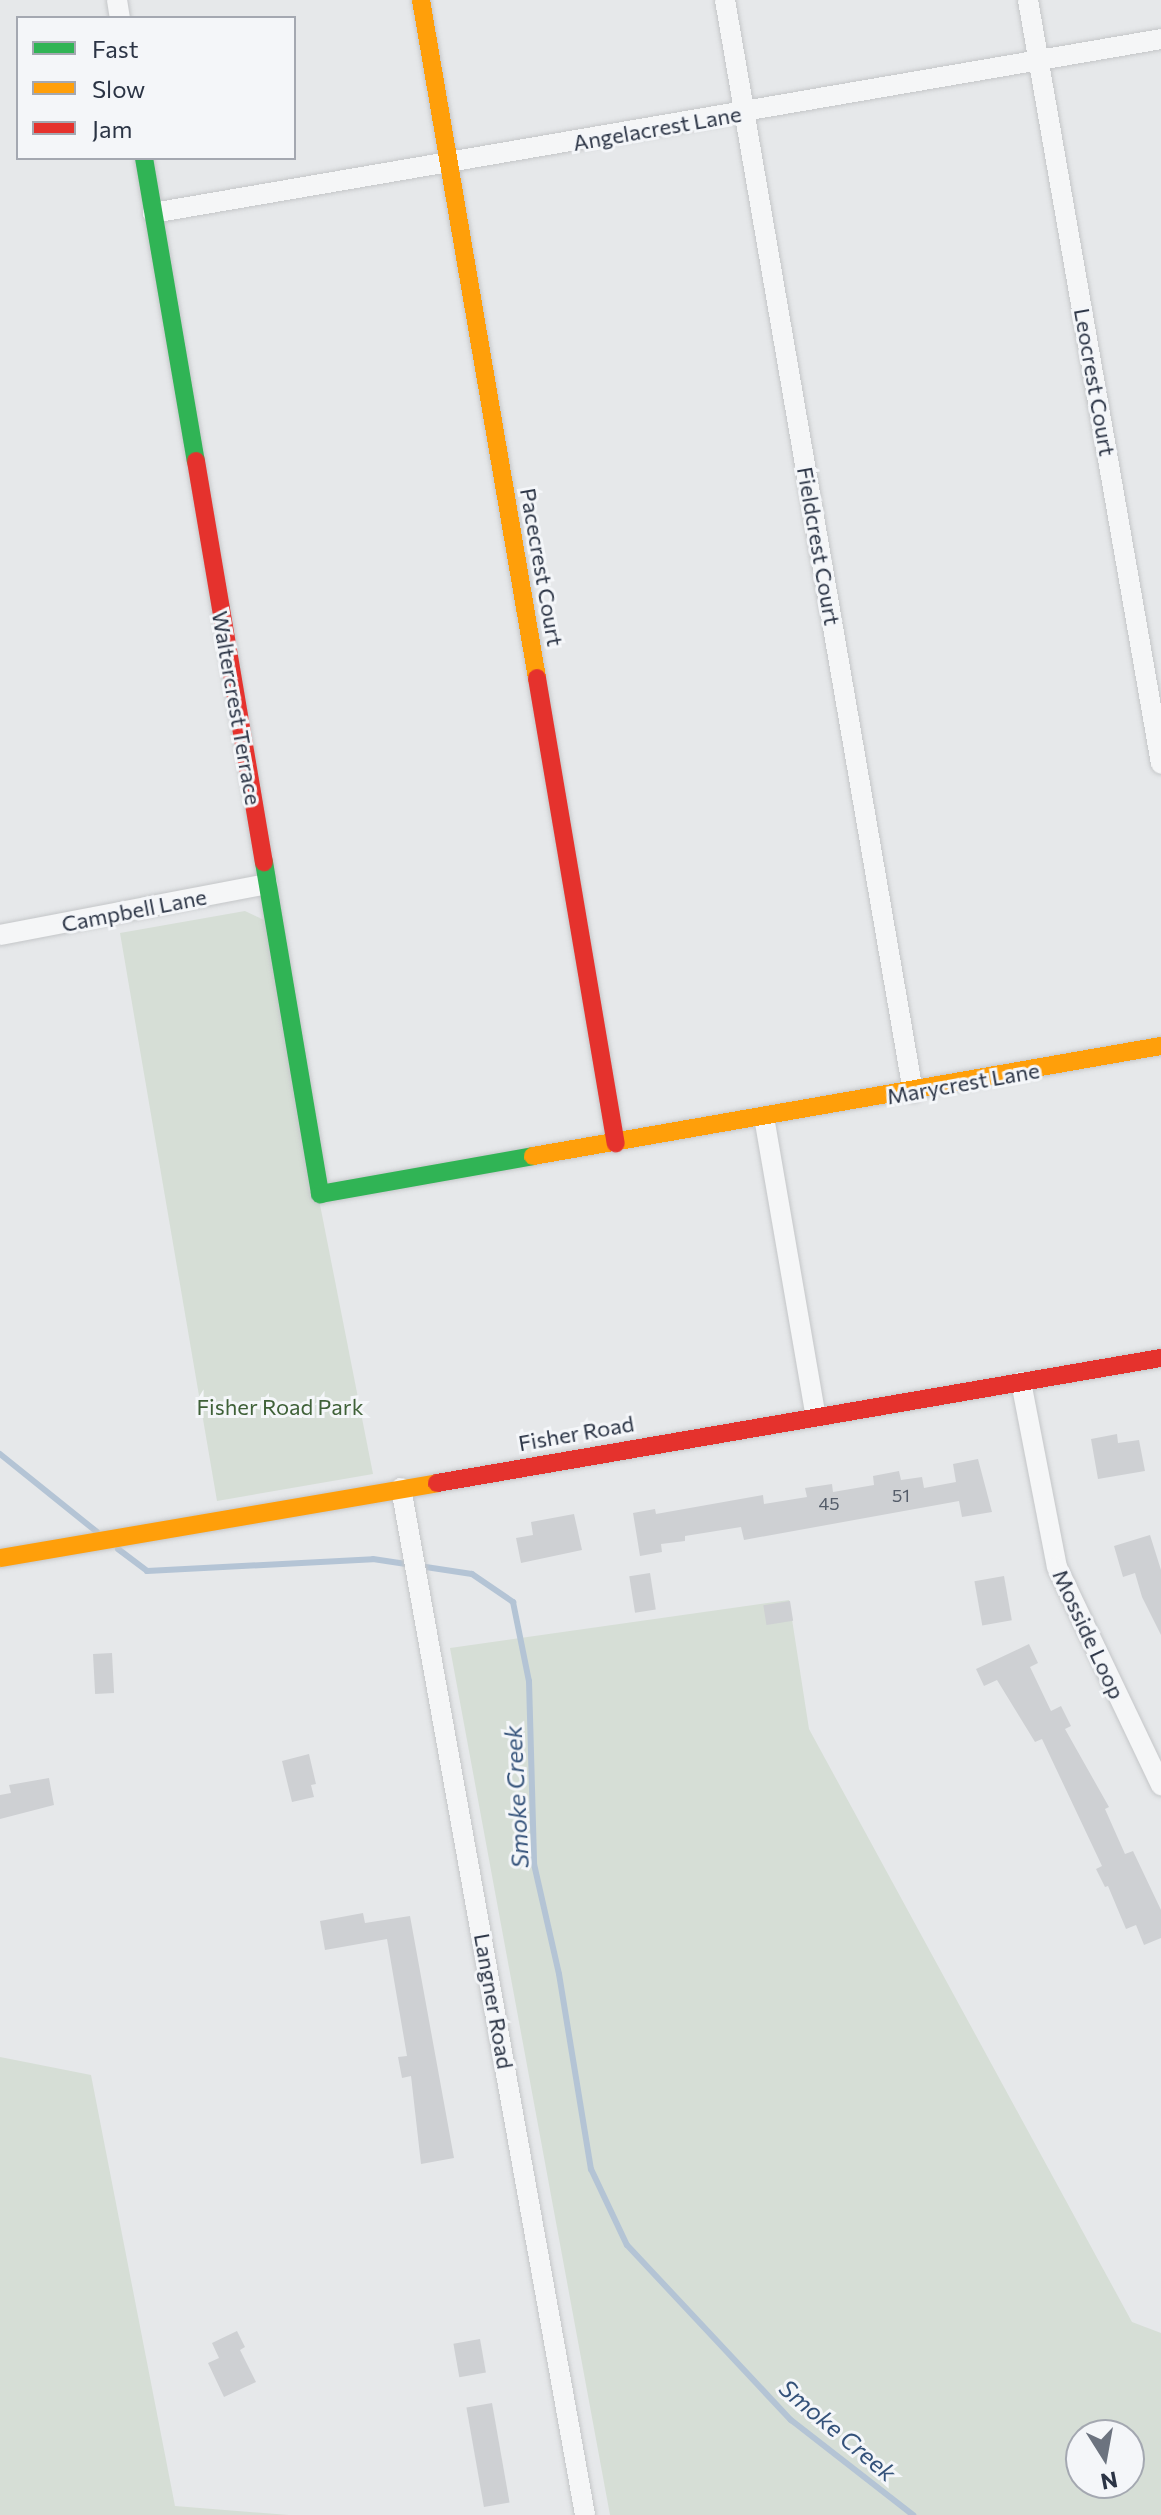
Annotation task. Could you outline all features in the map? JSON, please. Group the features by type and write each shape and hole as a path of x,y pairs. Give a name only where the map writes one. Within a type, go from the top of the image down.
{"street":[{"name":"Pacecrest Court","path":"421,0 616,1143"},
{"name":"Fieldcrest Court","path":"725,0 913,1092"},
{"name":"Leocrest Court","path":"1028,0 1161,764"},
{"name":"Angelacrest Lane","path":"153,213 1161,39"},
{"name":"Waltercrest Terrace","path":"144,160 320,1194 383,1183"},
{"name":"Campbell Lane","path":"0,935 267,884"},
{"name":"Marycrest Lane","path":"383,1183 1161,1046"},
{"path":"764,1117 816,1417"},
{"name":"Fisher Road","path":"0,1558 1161,1358"},
{"name":"Mosside Loop","path":"1021,1382 1057,1567 1161,1785"},
{"name":"Langner Road","path":"401,1488 585,2515"}],"green space":[{"name":"Fisher Road Park","path":"245,911 264,920 373,1474 217,1501 120,933"},
{"path":"789,1600 809,1729 1132,2322 1161,2333 1161,2515 610,2515 450,1648"},
{"path":"0,2057 91,2075 175,2506 289,2515 0,2515"}],"building":[{"path":"1117,1434 1118,1443 1139,1440 1145,1471 1098,1479 1091,1439"},
{"path":"978,1459 992,1512 962,1517 959,1501 744,1540 741,1527 685,1536 685,1541 661,1544 662,1552 640,1556 633,1513 655,1509 656,1514 763,1495 764,1504 807,1497 805,1488 832,1484 833,1492 874,1485 873,1476 899,1471 901,1480 922,1477 924,1488 956,1482 953,1464"},
{"path":"574,1514 582,1550 521,1563 516,1538 533,1535 531,1522"},
{"path":"1150,1535 1161,1570 1161,1635 1142,1597 1135,1573 1123,1577 1114,1546"},
{"path":"650,1573 656,1610 635,1613 629,1576"},
{"path":"1004,1576 1012,1620 982,1626 974,1581"},
{"path":"790,1601 793,1621 766,1625 763,1605"},
{"path":"1029,1644 1038,1663 1030,1667 1051,1711 1061,1706 1071,1726 1065,1729 1109,1807 1105,1809 1125,1854 1133,1851 1161,1910 1161,1938 1144,1945 1136,1925 1126,1929 1108,1886 1105,1887 1096,1869 1102,1866 1042,1739 1035,1742 997,1680 984,1686 976,1669"},
{"path":"112,1653 114,1693 95,1694 93,1654"},
{"path":"309,1754 316,1784 311,1785 314,1797 292,1802 282,1761"},
{"path":"49,1778 54,1805 0,1819 0,1795 11,1793 9,1785"},
{"path":"363,1913 365,1923 410,1916 454,2158 421,2164 411,2076 402,2078 398,2057 407,2056 387,1939 325,1950 320,1921"},
{"path":"237,2331 245,2347 240,2350 256,2382 224,2397 208,2363 219,2358 212,2343"},
{"path":"480,2339 486,2372 459,2377 453,2344"},
{"path":"492,2403 510,2502 484,2507 466,2408"}],"waterway":[{"name":"Smoke Creek","path":"0,1454 97,1532"},
{"name":"Smoke Creek","path":"118,1549 147,1571 373,1559 472,1574 513,1602 529,1681 534,1864 559,1974 591,2169 627,2245 791,2420 913,2515"}],"traffic: fast":[{"path":"144,160 196,461"},
{"path":"264,862 320,1194 533,1156"}],"traffic: slow":[{"path":"421,0 537,678"},
{"path":"533,1156 1161,1046"},
{"path":"0,1558 437,1483"}],"traffic: jam":[{"path":"196,461 264,862"},
{"path":"537,678 616,1143"},
{"path":"437,1483 1161,1358"}]}
